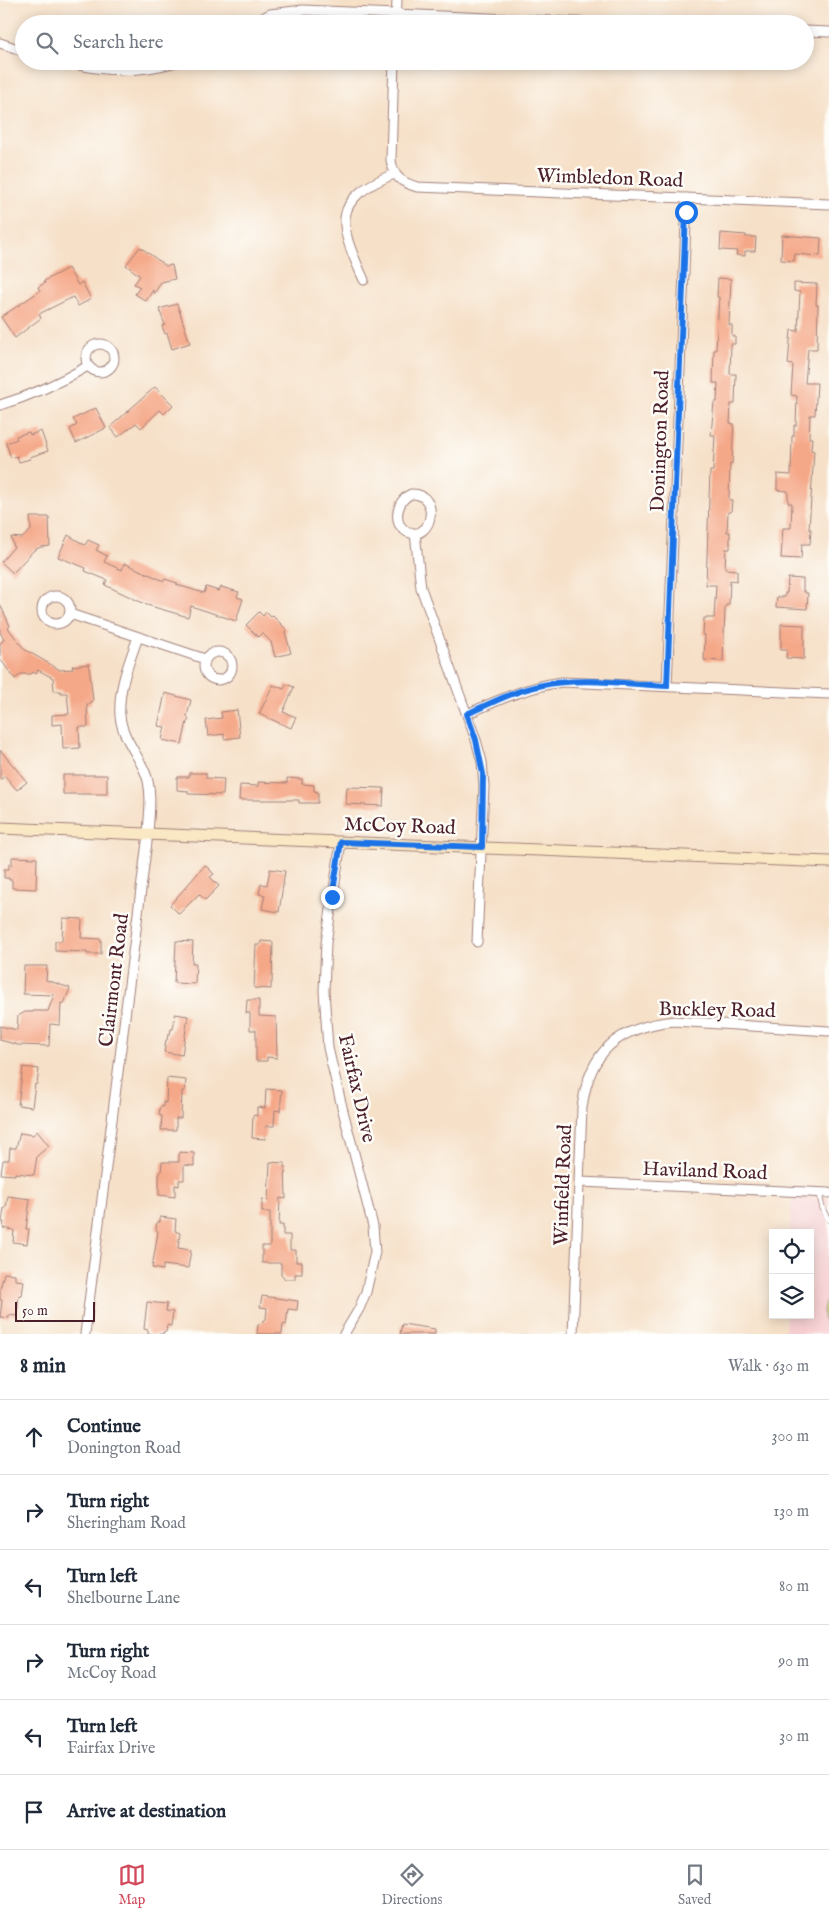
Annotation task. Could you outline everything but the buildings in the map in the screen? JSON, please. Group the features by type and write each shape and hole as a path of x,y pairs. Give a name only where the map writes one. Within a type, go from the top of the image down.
{"main road":[{"name":"McCoy Road","path":"0,828 829,862"}],"street":[{"path":"396,14 397,0"},
{"path":"268,15 286,11 418,15"},
{"path":"814,32 829,32"},
{"path":"0,43 15,48"},
{"path":"364,280 347,239 345,222 347,208 355,195 381,179 394,174 390,160 394,70"},
{"name":"Wimbledon Road","path":"394,174 400,181 417,187 829,204"},
{"name":"Donington Road","path":"667,686 687,198"},
{"path":"0,405 18,400 88,366"},
{"path":"411,494 421,496 430,508 428,526 415,533 410,533 401,527 398,517 402,500 411,494"},
{"path":"415,533 421,588 476,740 483,774 482,847 477,942"},
{"path":"70,614 205,659"},
{"name":"Clairmont Road","path":"85,1334 148,834 147,779 124,733 120,715 120,694 123,678 138,637"},
{"path":"467,714 514,693 542,685 562,682 829,694"},
{"name":"Fairfax Drive","path":"341,842 326,943 324,991 328,1048 374,1227 375,1252 366,1292 359,1309 344,1334"},
{"name":"Buckley Road","path":"610,1045 624,1034 640,1027 674,1021 829,1031"},
{"name":"Winfield Road","path":"574,1334 584,1090 589,1074 610,1045"},
{"name":"Haviland Road","path":"580,1182 825,1192"}],"lane":[{"path":"825,1192 820,1202 823,1213 829,1220"}],"shaded area":[{"path":"792,1196 829,1198 829,1334 785,1334 786,1319 814,1319 814,1229 790,1229"}],"green space":[{"path":"829,1297 829,1330 824,1322 823,1309"}],"route":[{"path":"332,897 341,842 482,847 484,816 482,762 467,714 514,693 542,685 562,682 667,686 686,212"}]}
